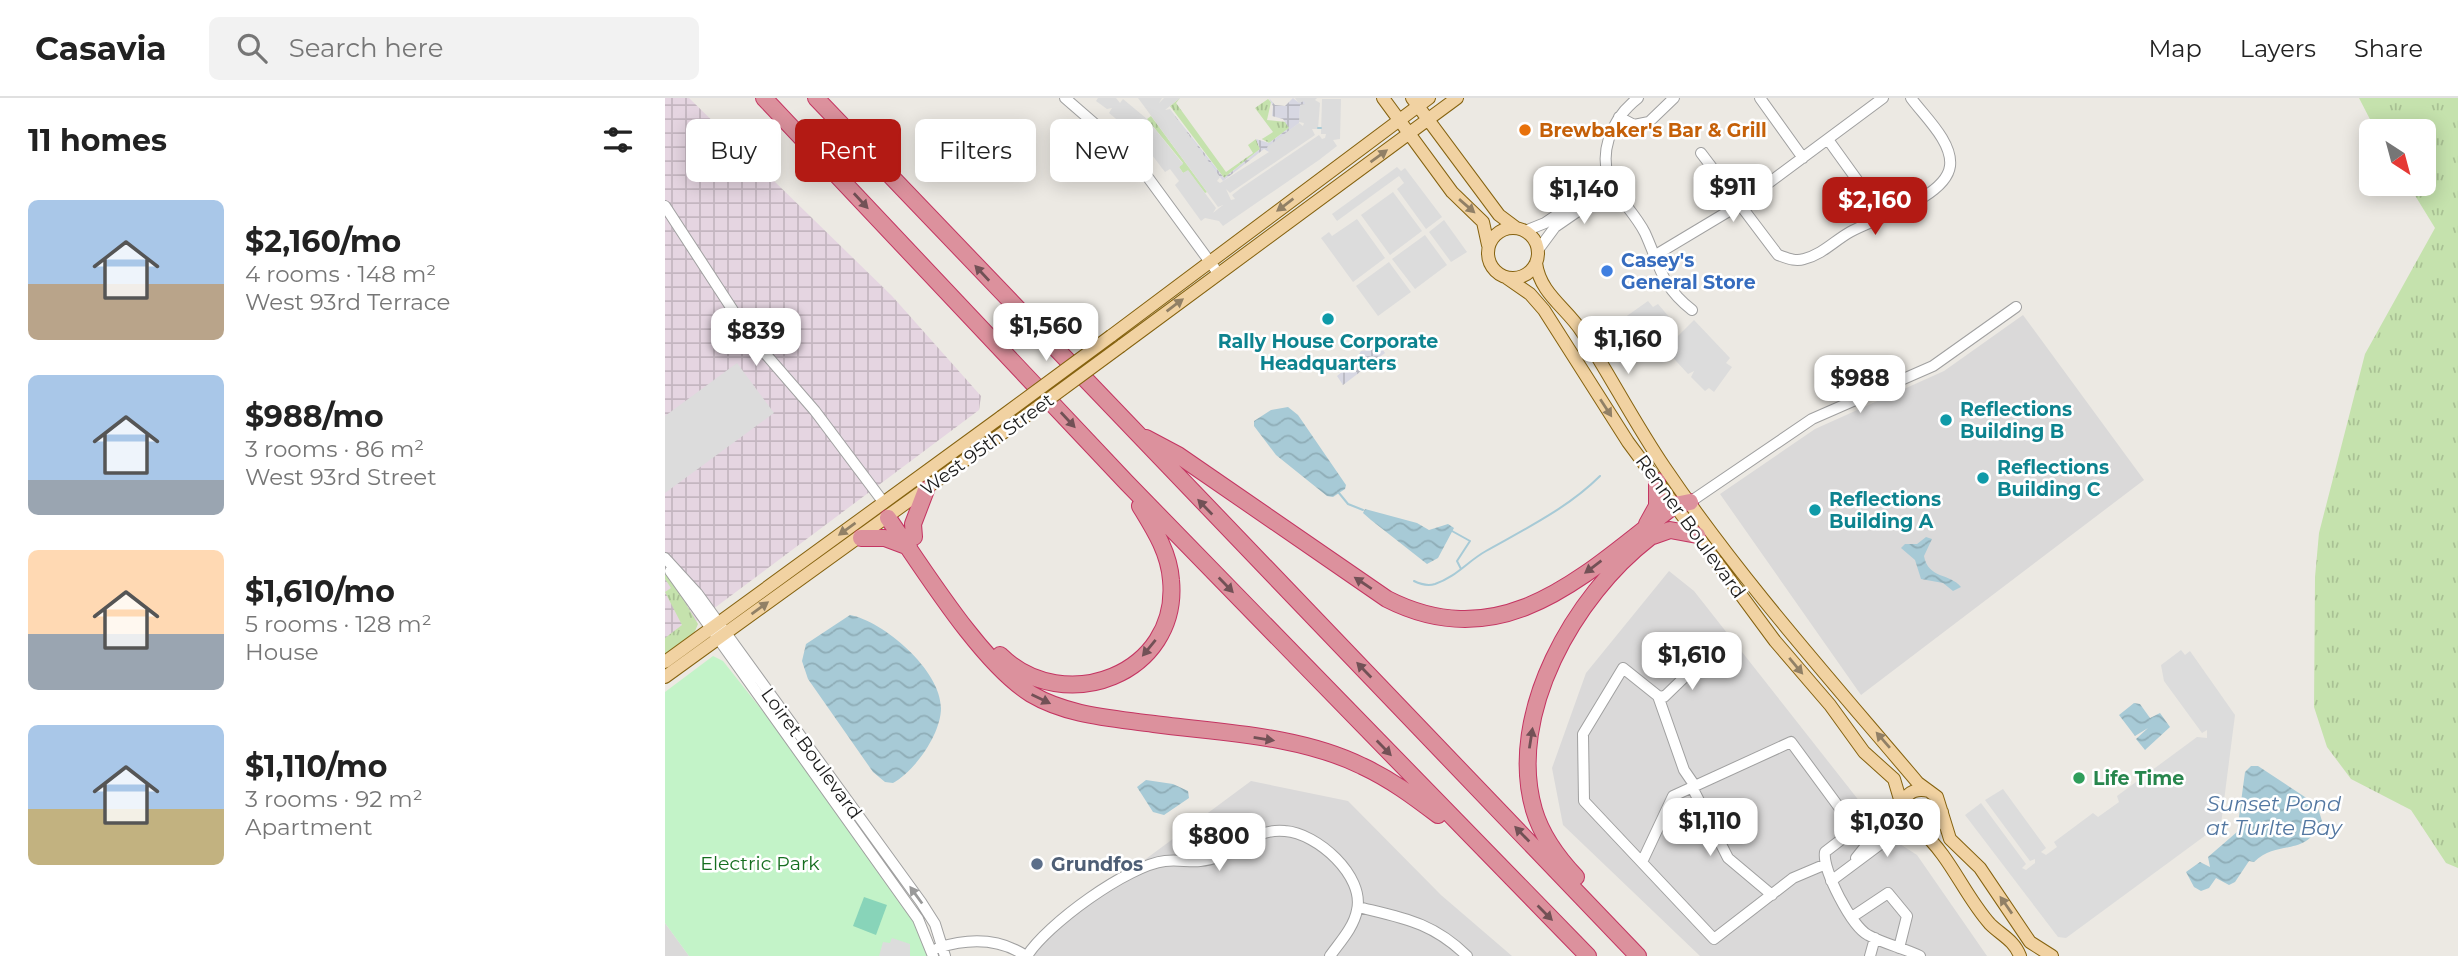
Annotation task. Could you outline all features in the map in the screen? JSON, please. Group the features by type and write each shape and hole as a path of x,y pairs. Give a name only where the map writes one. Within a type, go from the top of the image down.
{"highway":[{"path":"764,98 1127,483 1588,956"},
{"path":"816,98 1130,429 1638,956"},
{"path":"1130,429 1178,455 1387,599 1403,607 1442,618 1490,618 1538,604 1682,507"},
{"path":"1604,918 1605,909 1569,869 1542,828 1535,811 1528,765 1531,736 1548,673 1570,627 1610,574 1647,533 1657,506 1657,481"},
{"path":"861,538 911,542 1011,666 1057,684 1075,686 1098,682 1129,668 1145,654 1158,637 1170,604 1171,580 1166,555 1127,483"},
{"path":"911,542 913,523 926,490"},
{"path":"889,511 995,664 1018,685 1041,699 1092,715 1283,742 1338,756 1399,786 1444,819 1466,842 1480,847"},
{"path":"1647,533 1670,530 1697,535"}],"main road":[{"path":"1383,98 1450,189 1483,222 1488,245 1487,257 1492,268 1507,278 1524,275 1537,257 1533,238 1499,215 1428,119 1420,101"},
{"name":"West 95th Street","path":"665,677 717,631 889,511 926,490 1457,98"},
{"name":"West 95th Street","path":"665,662 861,538 889,511 1002,417 1399,120 1420,101"},
{"path":"1488,245 1499,231 1520,229"},
{"name":"Renner Boulevard","path":"1537,257 1543,286 1576,324 1641,433 1697,535 1775,641 1830,705 1855,740 1894,779 1902,811"},
{"name":"Renner Boulevard","path":"1507,278 1530,294 1544,310 1657,481 1918,783 1929,791"},
{"path":"2020,956 2011,941 1988,921 1936,844 1915,829 1902,811 1911,793 1929,791 1940,800 1950,839 1980,868 2030,942 2046,956"},
{"path":"1915,829 1934,826 1942,811"}],"street":[{"path":"1065,98 1133,157 1218,273"},
{"path":"1638,98 1619,117 1607,143 1612,183 1638,222 1666,285 1692,310"},
{"path":"1619,117 1634,125 1649,122 1674,98"},
{"path":"1759,98 1803,158"},
{"path":"1654,256 1739,205 1884,98"},
{"path":"1701,153 1778,255 1793,260 1819,254 1847,233 1922,197 1945,179 1951,164 1949,155 1941,138 1911,98"},
{"path":"1829,141 1865,191 1878,218"},
{"path":"1520,229 1545,223 1612,183"},
{"path":"1537,257 1553,229 1612,183"},
{"path":"665,206 750,335 815,411 889,511"},
{"path":"1682,507 1812,419 1933,366 2016,307"},
{"name":"Loiret Boulevard","path":"665,561 801,747 938,952"},
{"path":"1722,656 1694,668 1664,697 1658,696 1623,668 1583,734 1584,801 1713,939 1793,878 1826,864"},
{"path":"1658,696 1684,770 1728,858 1772,895"},
{"path":"1642,862 1673,796 1791,742 1855,829 1825,852 1831,881 1852,917 1865,934 1920,956"},
{"path":"1851,868 1872,838 1902,811"},
{"path":"1831,881 1890,837 1915,829"},
{"path":"938,952 987,941 1003,944 1027,956 1046,933 1129,871 1165,861 1203,862 1219,857 1247,839 1283,830 1315,841 1353,883 1358,907 1350,926 1330,956"},
{"path":"1852,917 1888,893 1907,916 1899,948"},
{"path":"1358,907 1408,918 1434,930 1467,956"},
{"path":"1870,956 1875,939"}],"shaded area":[{"path":"665,98 689,98 711,119 686,119 686,182 775,182 892,296 981,396 979,410 665,645"},
{"path":"1098,98 1116,98 1120,103 1123,99 1147,119 1116,119 1109,113 1112,108 1107,109 1096,101"},
{"path":"1138,98 1162,98 1159,103 1164,98 1180,98 1165,110 1170,109 1220,177 1217,181 1220,183 1269,152 1266,147 1299,123 1303,126 1304,123 1299,122 1300,105 1305,104 1303,101 1299,104 1295,98 1317,98 1315,100 1320,103 1318,129 1312,129 1315,135 1230,193 1226,189 1231,200 1235,199 1232,195 1241,188 1319,135 1322,139 1325,138 1326,134 1321,134 1322,99 1341,99 1340,139 1333,140 1337,146 1223,226 1219,221 1205,218 1201,221 1175,185 1179,181 1170,169 1165,172 1153,156 1153,126 1183,164 1179,167 1183,173 1188,170 1216,208 1213,213 1223,205 1218,207"},
{"path":"1269,98 1275,105 1285,106 1293,98 1299,103 1304,101 1305,104 1300,105 1299,123 1267,147 1269,152 1264,149 1223,181 1168,107 1224,178 1260,149 1256,139 1269,143 1289,128 1283,119 1272,116 1273,106"},
{"path":"1397,167 1401,171 1405,168 1442,217 1426,229 1397,189 1404,183 1399,176 1337,221 1332,214"},
{"path":"1393,192 1422,231 1390,255 1361,215"},
{"path":"1357,219 1385,258 1353,282 1321,238 1329,232 1332,236"},
{"path":"1444,220 1467,252 1451,262 1429,232"},
{"path":"1425,235 1447,265 1415,289 1392,259"},
{"path":"1389,262 1411,292 1378,316 1356,286"},
{"path":"1648,301 1653,307 1658,304 1670,318 1641,347 1623,327 1628,323 1624,318"},
{"path":"2023,315 2144,480 1861,695 1720,494 1815,429 1944,371"},
{"path":"1694,320 1730,358 1726,363 1732,367 1714,392 1709,388 1705,391 1691,377 1694,371 1688,374 1665,349"},
{"path":"1379,344 1385,353 1343,385 1337,376 1353,363 1361,351 1371,350"},
{"path":"737,363 774,413 665,493 665,416"},
{"path":"1669,571 1694,591 1886,835 1917,855 1987,956 1700,956 1563,825 1552,768 1586,673"},
{"path":"2181,650 2185,655 2190,651 2235,715 2221,824 2066,938 2058,937 1965,815 1981,803 2026,864 2022,868 2026,870 2035,863 2035,859 2030,861 1985,800 2003,789 2046,848 2041,852 2046,855 2057,847 2054,842 2093,813 2098,817 2119,802 2117,796 2197,737 2207,738 2207,730 2202,733 2164,681 2161,665"},
{"path":"1251,781 1348,801 1441,895 1512,956 1015,956"},
{"path":"665,923 689,956 665,956"},
{"path":"892,938 910,944 910,956 879,956 883,942 890,943"}],"green space":[{"path":"1180,98 1176,103 1226,172 1253,153 1248,145 1256,139 1260,149 1224,178 1170,106"},
{"path":"2359,98 2458,98 2458,868 2446,863 2411,810 2351,779 2327,747 2314,707 2315,577 2319,533 2365,354 2435,228 2415,196 2436,196 2436,119 2370,119"},
{"path":"1268,99 1271,102 1267,120 1286,122 1289,128 1269,143 1262,139 1273,132 1255,108"},
{"path":"1151,116 1207,192 1205,193 1188,171 1183,173 1179,167 1183,163 1153,126 1153,119 1147,119"},
{"path":"665,569 698,624 693,636 665,656 665,638 682,625 665,592 671,588 665,579"},
{"name":"Electric Park","path":"713,656 723,661 761,709 914,916 932,956 689,956 665,923 665,692"},
{"path":"864,897 887,905 876,935 853,926"}],"water":[{"path":"1288,407 1298,415 1346,485 1345,489 1333,497 1327,496 1276,455 1254,426 1254,421 1271,410"},
{"path":"1365,509 1417,523 1429,530 1448,524 1454,528 1438,558 1427,564 1363,513"},
{"path":"1926,537 1932,539 1924,556 1930,569 1961,587 1953,591 1943,583 1921,579 1915,560 1901,548 1905,544 1917,544"},
{"path":"850,615 878,627 908,650 921,663 938,693 940,718 932,740 910,770 893,783 885,782 873,772 808,679 802,661 806,644"},
{"path":"2134,703 2140,704 2150,718 2160,713 2170,727 2145,750 2136,739 2148,728 2135,736 2119,715"},
{"name":"Sunset Pond at Turlte Bay","path":"2251,766 2258,766 2317,805 2322,821 2307,840 2263,855 2254,862 2249,861 2235,882 2229,885 2216,878 2209,888 2201,891 2194,887 2186,872 2200,862 2210,867 2208,857 2237,832 2245,772"},
{"path":"1146,780 1173,784 1188,791 1189,798 1164,815 1153,812 1137,787"}],"waterway":[{"path":"1414,581 1430,585 1449,577 1480,555 1560,508 1600,476"},
{"path":"1339,493 1348,504 1363,510"},
{"path":"1452,531 1470,541 1457,561 1461,569"}],"place":[{"name":"Brewbaker's Bar & Grill","path":"1525,130"},
{"name":"Casey's General Store","path":"1607,271"},
{"name":"Rally House Corporate Headquarters","path":"1328,319"},
{"name":"Reflections Building B","path":"1946,420"},
{"name":"Reflections Building C","path":"1983,478"},
{"name":"Reflections Building A","path":"1815,510"},
{"name":"Life Time","path":"2079,778"},
{"name":"Grundfos","path":"1037,864"}]}
